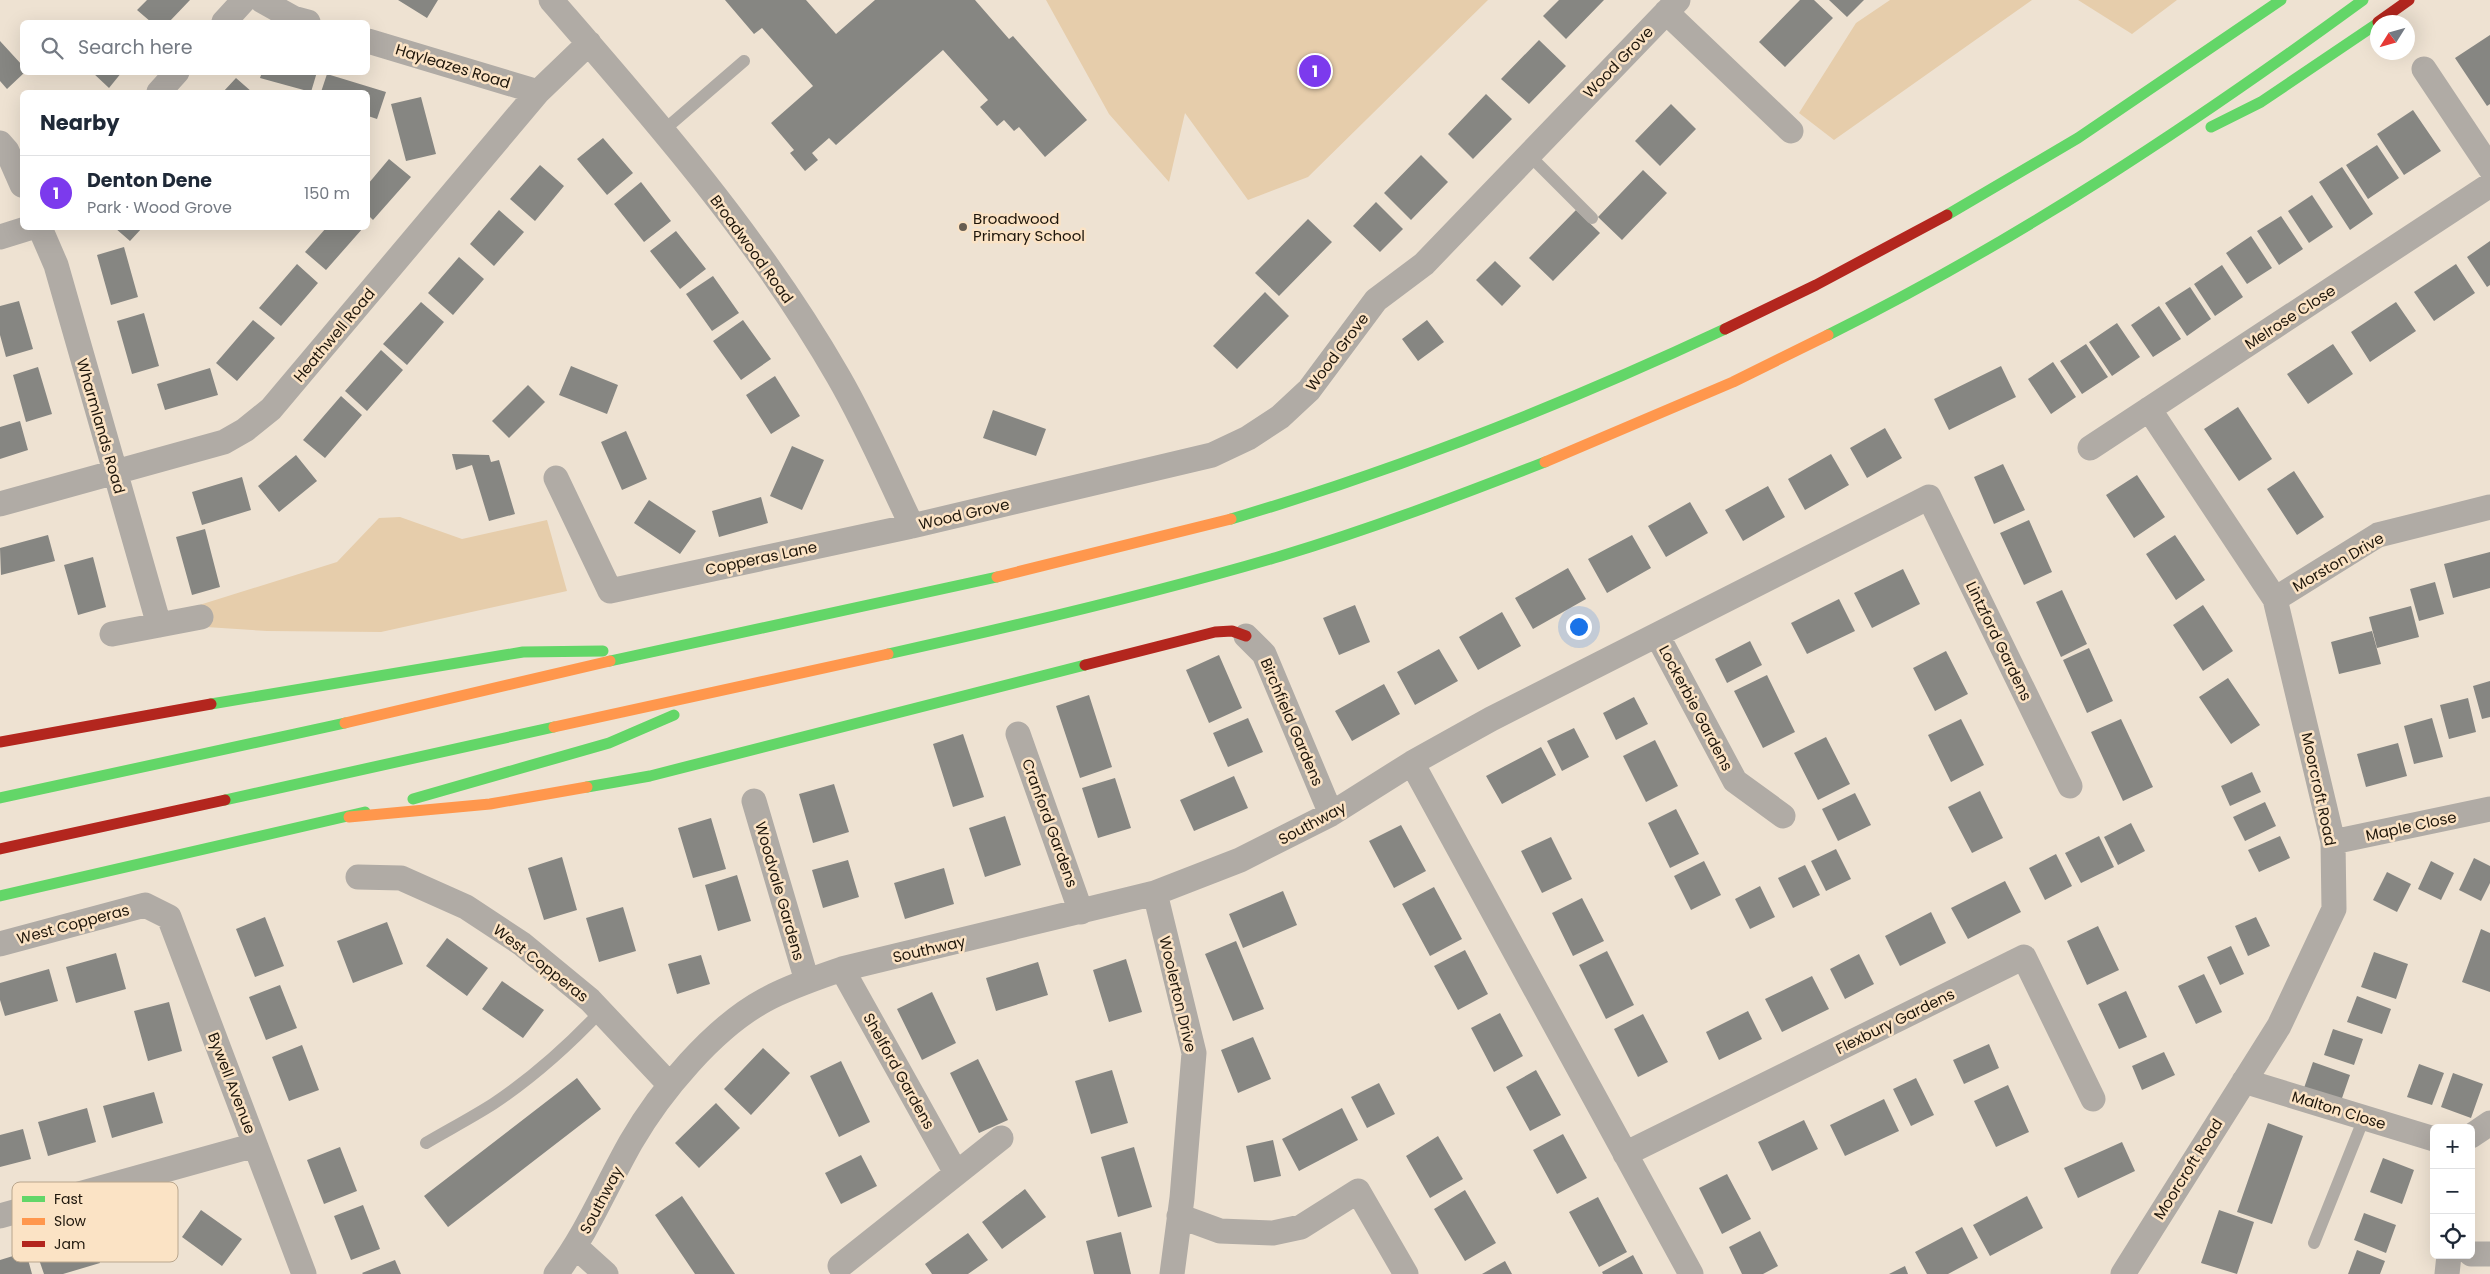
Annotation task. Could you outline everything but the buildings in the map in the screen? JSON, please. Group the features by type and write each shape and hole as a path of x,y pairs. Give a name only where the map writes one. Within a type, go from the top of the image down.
{"highway":[{"path":"0,798 370,718 656,650 989,580 1126,547 1305,497 1474,437 1615,380 1799,295 1937,221 2077,138 2197,59 2281,0"},
{"path":"0,849 998,630 1141,594 1321,544 1493,484 1634,427 1816,341 1962,263 2105,180 2228,99 2363,0"},
{"path":"2389,15 2409,0"},
{"path":"2200,132 2261,102 2370,28"},
{"path":"2105,180 2183,141"},
{"path":"349,817 490,804 650,776 1215,632 1232,631 1246,636"},
{"path":"0,742 318,685 522,652 656,650"},
{"path":"0,896 349,817 610,743 731,690"}],"street":[{"path":"226,20 244,0"},
{"path":"261,0 293,18 300,20"},
{"name":"Broadwood Road","path":"551,0 664,130 784,291 838,376 865,426 912,526"},
{"name":"Wood Grove","path":"912,526 1212,455 1248,438 1280,418 1309,390 1376,300 1424,264 1672,6 1791,131"},
{"name":"Hayleazes Road","path":"370,41 538,92"},
{"name":"Heathwell Road","path":"0,504 224,442 245,430 271,409 538,92 589,43"},
{"path":"2424,69 2490,168"},
{"path":"161,90 174,75"},
{"path":"0,143 7,151 20,180"},
{"name":"Melrose Close","path":"2090,448 2490,186"},
{"path":"0,237 23,230"},
{"name":"Wharmlands Road","path":"41,230 56,265 159,625"},
{"name":"Moorcroft Road","path":"2122,1274 2279,1026 2334,909 2333,842 2275,599 2149,409"},
{"name":"Copperas Lane","path":"556,478 610,591 912,526"},
{"name":"Southway","path":"556,1274 576,1247 632,1141 670,1085 711,1039 764,1000 807,981 842,969 1155,893 1240,860 1331,814 1412,763 1491,719 1929,497"},
{"name":"Lintzford Gardens","path":"1929,497 2070,786"},
{"name":"Morston Drive","path":"2275,599 2378,535 2490,507"},
{"path":"112,634 200,617"},
{"name":"Lockerbie Gardens","path":"1657,635 1735,781 1783,816"},
{"name":"Birchfield Gardens","path":"1246,636 1264,654 1331,814"},
{"name":"Cranford Gardens","path":"1018,734 1081,912"},
{"path":"1412,763 1691,1274"},
{"name":"Woodvale Gardens","path":"754,801 807,981"},
{"name":"Maple Close","path":"2333,842 2490,809"},
{"name":"West Copperas","path":"358,877 401,878 466,907 522,944 600,1011 670,1085"},
{"name":"Woolerton Drive","path":"1155,893 1194,1053 1172,1274"},
{"name":"West Copperas","path":"0,944 145,905"},
{"name":"Bywell Avenue","path":"145,905 169,917 304,1274"},
{"name":"Flexbury Gardens","path":"1625,1154 2024,957 2093,1099"},
{"name":"Shelford Gardens","path":"842,969 956,1173"},
{"name":"Malton Close","path":"2244,1081 2430,1139"},
{"path":"2475,1133 2490,1123"},
{"path":"840,1266 1001,1138"},
{"path":"123,1182 256,1145"},
{"path":"1179,1216 1220,1231 1273,1233 1301,1227 1358,1191 1406,1274"},
{"path":"576,1247 606,1274"},
{"path":"2475,1254 2490,1254"},
{"path":"2447,1274 2449,1259"}],"lane":[{"path":"664,130 744,61"},
{"path":"1529,155 1592,218"},
{"path":"426,1143 492,1104 539,1070 600,1011"},
{"path":"2314,1243 2364,1118"}],"shaded area":[{"path":"1046,0 1488,0 1308,177 1248,200 1185,113 1169,182 1109,114"},
{"path":"1890,0 2032,0 1834,140 1799,113 1856,23"},
{"path":"2078,0 2177,0 2132,34"},
{"path":"400,517 462,539 547,520 567,591 381,632 267,631 206,627 193,607 337,562 379,518"}],"traffic: fast":[{"path":"1947,215 2078,138 2281,0"},
{"path":"1828,335 1968,260 2103,179 2234,92 2363,0"},
{"path":"2211,127 2261,102 2370,28"},
{"path":"1231,519 1294,500 1420,457 1543,409 1725,329"},
{"path":"888,654 1086,608 1281,556 1414,512 1545,462"},
{"path":"610,661 997,577"},
{"path":"211,704 523,652 603,651"},
{"path":"587,787 650,776 1085,665"},
{"path":"413,799 609,743 674,715"},
{"path":"0,798 345,723"},
{"path":"225,800 554,727"},
{"path":"0,896 365,812"}],"traffic: slow":[{"path":"1545,462 1733,382 1828,335"},
{"path":"997,577 1231,519"},
{"path":"554,727 888,654"},
{"path":"345,723 610,661"},
{"path":"349,817 490,804 587,787"}],"traffic: jam":[{"path":"2388,15 2409,0"},
{"path":"1725,329 1816,285 1947,215"},
{"path":"1085,665 1215,632 1232,631 1246,636"},
{"path":"0,742 211,704"},
{"path":"0,849 225,800"}],"place":[{"name":"Denton Dene","path":"1315,71"},
{"name":"Broadwood Primary School","path":"963,227"}]}
